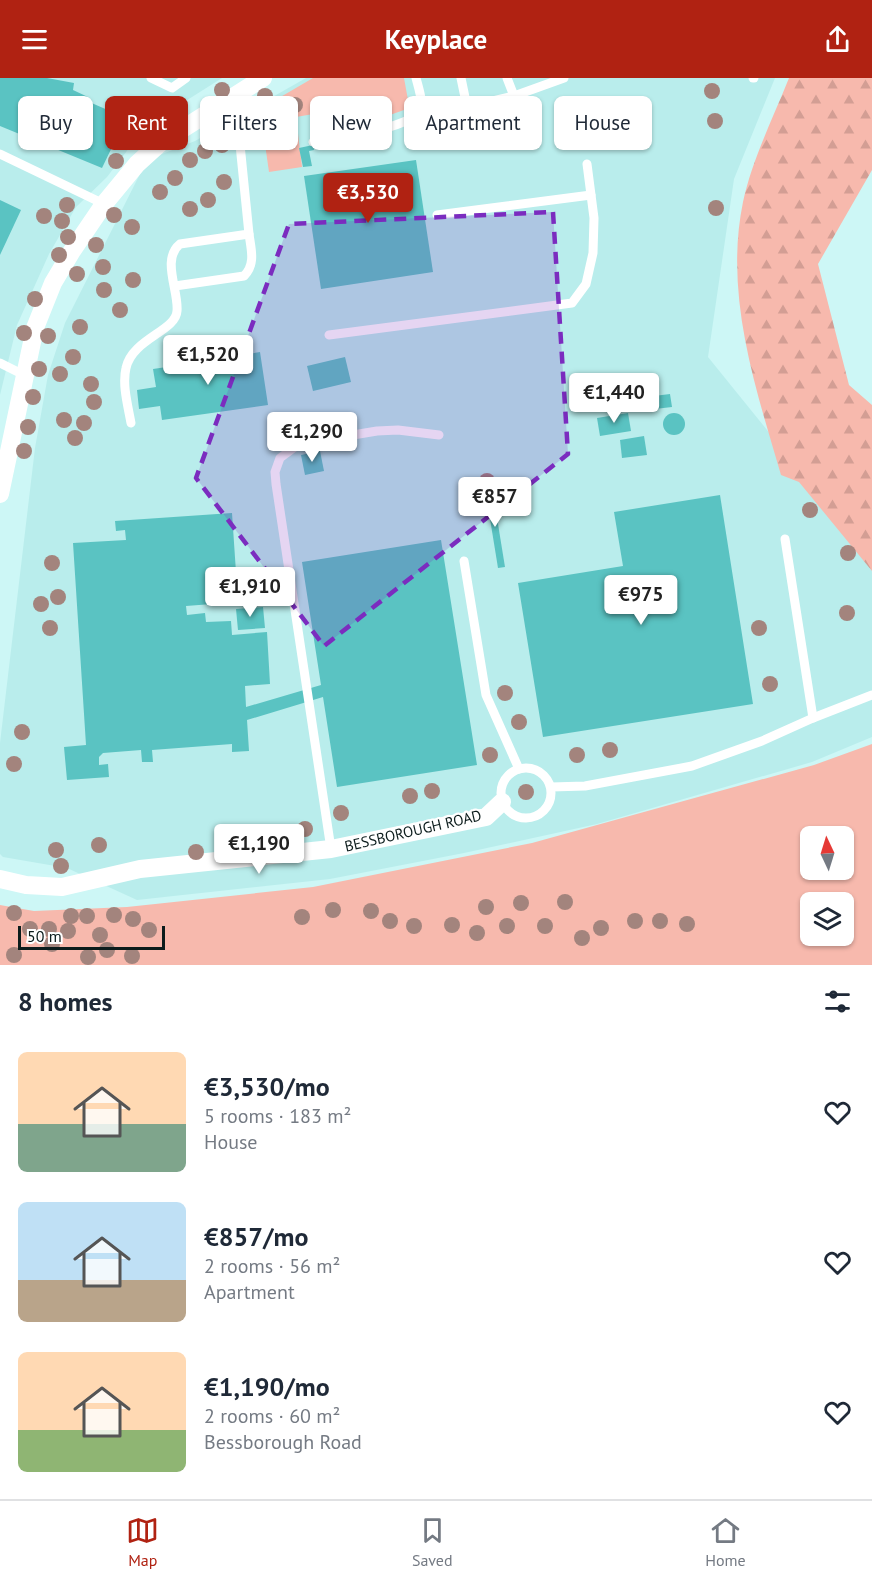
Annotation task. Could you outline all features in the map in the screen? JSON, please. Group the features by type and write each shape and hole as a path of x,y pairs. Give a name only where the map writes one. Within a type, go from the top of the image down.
{"street":[{"path":"0,494 35,328 53,283 104,204 137,164 159,144 262,78"},
{"name":"BESSBOROUGH ROAD","path":"0,879 26,885 62,887 140,869 331,849 486,817 502,802"}],"lane":[{"path":"151,78 172,88 186,78"},
{"path":"392,127 419,113 421,108 416,78"},
{"path":"461,78 465,96"},
{"path":"507,78 514,96 564,78"},
{"path":"175,286 243,276 249,271 252,260 235,95"},
{"path":"0,154 104,204"},
{"path":"329,335 572,303 586,284 593,253 594,218 587,164"},
{"path":"437,214 591,195"},
{"path":"130,423 124,378 126,368 134,350 171,323 178,312 172,261 175,248 180,244 249,234"},
{"path":"0,363 24,375"},
{"path":"331,849 276,484 276,465 288,451 298,444 310,441 398,430 439,435"},
{"path":"785,539 813,718"},
{"path":"464,561 486,695 519,769"},
{"path":"551,787 585,786 692,766 762,741 872,695"},
{"path":"519,769 535,770 542,774 551,787 549,803 545,811 530,818 513,815 502,802 502,785 506,778 519,769"}],"highlighted area":[{"path":"553,212 568,454 324,646 196,478 289,224"}],"shaded area":[{"path":"0,78 222,78 188,100 188,96 105,96 105,150 128,150 107,177 76,207 49,254 17,325 0,395"},
{"path":"306,78 775,78 734,179 708,357 872,560 872,737 812,762 597,824 330,879 137,900 67,868 3,857 0,854 0,743 35,448 48,375 65,323 147,160 172,150 188,150 188,144 200,138 200,150 298,150 298,96 274,96"}],"green space":[{"path":"313,78 404,78 407,96 404,96 404,110 392,114 392,96 310,96 310,115 298,117 298,96 282,96"},
{"path":"789,78 872,78 872,170 818,264 849,385 872,405 872,571 799,482 781,475 761,408 745,340 737,271 738,237 743,202 757,155"},
{"path":"298,134 302,167 269,172 266,150 298,150"},
{"path":"872,744 872,965 0,965 0,905 34,911 127,907 313,887 532,843 814,765"}],"building":[{"path":"0,78 47,78 74,83 73,90 86,96 18,96 18,133 0,126"},
{"path":"93,104 105,109 105,150 111,150 102,168 58,150 93,150"},
{"path":"310,146 310,150 314,150 309,151 312,166 303,167 299,148"},
{"path":"416,160 433,272 321,289 304,176"},
{"path":"0,200 21,210 0,255"},
{"path":"240,345 242,355 260,352 268,405 162,420 160,406 139,409 137,390 156,387 153,369 214,360 213,348"},
{"path":"345,357 351,382 313,391 307,366"},
{"path":"670,394 672,407 655,409 654,396"},
{"path":"628,413 631,431 600,436 597,418"},
{"path":"674,413 682,416 685,424 682,432 674,435 666,432 663,424 666,416"},
{"path":"644,436 647,455 622,458 620,440"},
{"path":"320,451 324,471 305,475 301,455"},
{"path":"492,487 505,567 498,568 485,488"},
{"path":"720,495 753,704 543,737 518,583 623,566 614,512"},
{"path":"232,513 238,602 186,606 187,615 205,613 206,622 231,621 232,635 267,632 270,684 245,686 246,707 321,685 302,562 441,540 477,765 337,787 323,697 247,720 249,751 232,752 232,744 152,750 153,762 142,762 141,750 103,753 99,757 99,765 108,764 109,777 67,780 64,747 86,745 73,543 126,540 125,530 116,531 115,521"},
{"path":"263,607 265,628 238,630 236,609"}]}
